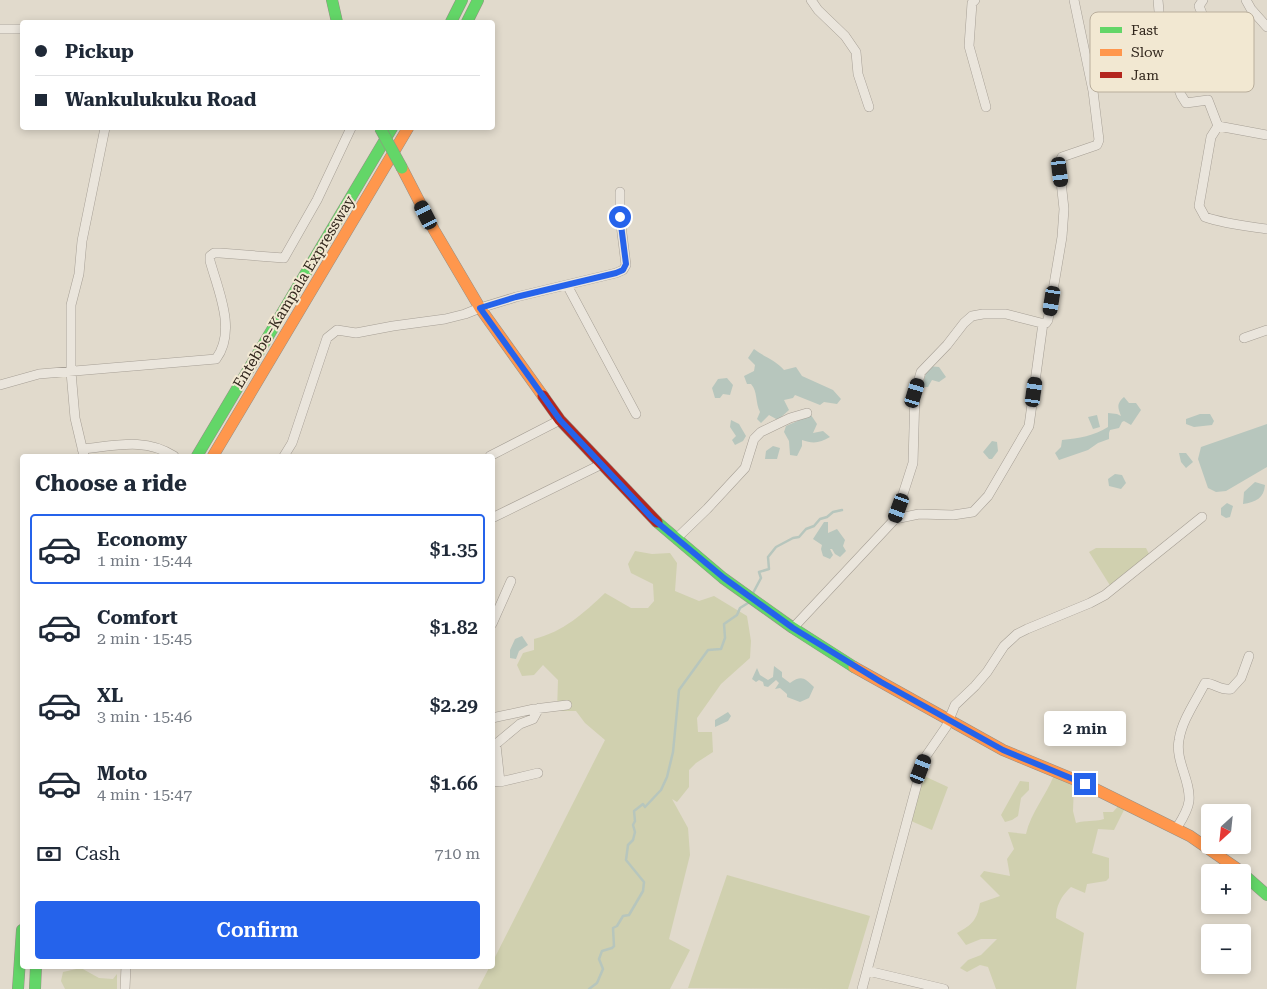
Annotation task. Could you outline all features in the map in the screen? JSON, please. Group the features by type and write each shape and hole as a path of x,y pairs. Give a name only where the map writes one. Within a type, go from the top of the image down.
{"main road":[{"path":"332,0 337,20"},
{"path":"452,20 462,0"},
{"path":"468,20 478,0"},
{"path":"381,130 434,230 480,308 560,420 652,518 724,578 793,628 847,663 1003,750 1085,784 1140,810 1196,840 1229,864"},
{"name":"Entebbe–Kampala Expressway","path":"198,454 391,130"},
{"name":"Entebbe–Kampala Expressway","path":"214,454 407,130"},
{"path":"1251,881 1267,895"},
{"path":"18,989 20,960"},
{"path":"35,989 36,969"}],"street":[{"path":"810,0 845,36 856,52 858,74 869,107"},
{"path":"975,0 972,4 969,46 986,107"},
{"path":"1074,0 1090,77"},
{"path":"1201,12 1199,6 1203,0"},
{"path":"1246,0 1254,12"},
{"path":"1254,13 1267,28"},
{"path":"0,29 20,29"},
{"path":"895,519 919,514 973,512 988,496 1029,426 1044,324 1049,317 1062,238 1064,209 1059,163 1062,158 1097,145 1099,140 1093,92"},
{"path":"1179,92 1186,103 1208,100 1218,126"},
{"path":"1218,126 1267,135"},
{"path":"1218,126 1211,137 1199,206 1204,217 1228,224 1267,229"},
{"path":"105,130 82,241 79,274 71,306 71,372 75,418 83,453 143,444 163,449 171,454"},
{"path":"0,385 39,374 216,358 224,341 225,319 210,256 214,253 220,253 284,258 318,200 350,130"},
{"path":"285,454 292,443 327,338 337,330 356,333 445,319 516,297 623,270 626,264 620,217 620,192"},
{"path":"567,285 636,414"},
{"path":"793,628 895,519 913,463 915,393 921,372 972,316 1006,314 1044,324"},
{"path":"1244,338 1267,330"},
{"path":"676,538 707,510 745,468 754,439 761,432 790,418 807,413"},
{"path":"494,454 560,420"},
{"path":"495,517 602,464"},
{"path":"862,989 919,774 924,759 943,732 955,705 975,686 1004,646 1017,634 1105,595 1202,517"},
{"path":"495,617 511,581"},
{"path":"1176,829 1187,810 1189,802 1189,794 1178,749 1183,726 1206,684 1209,683 1223,689 1230,689 1241,678 1249,656"},
{"path":"495,717 539,708 567,705"},
{"path":"495,747 520,724 533,719 539,708"},
{"path":"495,765 496,782 538,773"},
{"path":"125,989 126,969"},
{"path":"868,971 944,989"}],"green space":[{"path":"1096,548 1146,548 1150,556 1111,587 1089,552"},
{"path":"635,551 652,554 670,553 677,563 675,591 699,601 714,596 747,616 751,641 750,658 721,684 697,718 698,732 712,732 713,752 689,770 689,787 677,802 672,799 688,828 690,855 669,939 690,950 670,989 478,989 488,969 495,969 495,957 605,740 585,723 576,711 557,711 558,680 543,665 534,675 522,676 517,665 523,653 534,650 534,639 564,627 605,593 631,608 648,608 654,601 653,584 631,573 628,564"},
{"path":"1054,775 1074,784 1073,811 1076,823 1104,819 1103,812 1113,812 1120,804 1125,808 1114,830 1098,829 1092,853 1109,858 1109,878 1106,881 1087,884 1085,893 1071,887 1064,894 1058,905 1056,918 1084,933 1076,989 996,989 988,967 980,965 967,972 960,968 968,960 981,955 997,939 981,939 966,945 957,933 973,921 980,903 1000,896 980,876 984,871 1010,876 1007,859 1014,849 1008,832 1026,834 1031,818"},
{"path":"924,776 948,787 932,830 911,821 915,799"},
{"path":"1020,781 1029,782 1029,790 1021,798 1018,816 1005,822 1001,815"},
{"path":"727,875 870,916 848,989 688,988"},
{"path":"83,969 99,978 113,979 117,974 117,989 65,989 61,981 63,972"}],"shaded area":[{"path":"754,349 784,370 796,367 802,376 833,390 841,399 837,404 824,402 820,405 795,395 793,398 784,400 789,410 778,420 769,415 761,423 757,419 760,412 755,390 751,384 747,384 744,376 754,371 755,365 748,358"},
{"path":"928,366 939,367 946,377 939,382 932,380 928,387 922,387"},
{"path":"727,378 733,385 730,395 723,394 720,398 715,398 712,388 718,379"},
{"path":"1124,397 1129,403 1136,403 1141,410 1131,425 1124,421 1119,428 1110,430 1109,439 1098,443 1088,450 1059,460 1055,453 1061,447 1062,440 1092,435 1108,427 1108,413 1121,416 1118,406"},
{"path":"1200,414 1210,414 1214,421 1212,425 1194,427 1186,424 1186,419"},
{"path":"811,415 817,424 813,433 823,431 830,437 816,442 802,440 802,446 797,456 790,455 789,441 784,432 786,426"},
{"path":"1097,415 1100,427 1093,429 1088,417"},
{"path":"731,420 739,424 746,436 743,441 735,445 732,440 736,436 730,427"},
{"path":"1267,424 1267,467 1226,491 1216,492 1208,488 1198,459 1201,447"},
{"path":"992,441 997,442 998,451 992,459 989,459 983,452"},
{"path":"773,446 780,448 777,459 765,459 766,451"},
{"path":"1179,453 1186,453 1193,462 1186,468 1181,462"},
{"path":"1115,474 1122,475 1126,483 1121,489 1109,486 1108,479"},
{"path":"1255,482 1265,485 1263,493 1255,501 1243,504 1244,492"},
{"path":"1227,503 1233,506 1230,517 1226,518 1221,515 1221,508"},
{"path":"824,522 828,522 828,533 837,529 845,540 843,546 846,551 840,557 832,549 830,549 833,555 830,559 823,556 822,545 813,539"},
{"path":"522,636 528,645 519,651 516,659 510,658 510,650 515,639"},
{"path":"774,666 782,672 782,677 790,683 800,678 808,681 814,687 809,698 800,702 787,697 787,694 780,688 775,689 779,683 776,680 768,687 764,686 763,682 759,680 756,682 752,679 757,668 760,675 768,680 773,677"},
{"path":"728,712 731,716 728,721 715,727 715,720"}],"waterway":[{"path":"752,595 761,578 759,572 769,569 768,557 776,547 799,537 806,529 814,526 820,519 827,517 833,512 842,510"},
{"path":"589,989 597,983 603,969 599,959 602,951 614,946 613,928 617,926 623,916 629,915 643,891 644,882 626,860 628,845 633,840 635,832 633,825 635,821 634,811 643,804 645,807 661,790 667,777 673,752 679,690 708,650 721,649 725,638 724,624 737,615 740,608 748,603"}],"traffic: fast":[{"path":"332,0 337,20"},
{"path":"452,20 462,0"},
{"path":"468,20 478,0"},
{"path":"381,130 402,168"},
{"path":"198,454 391,130"},
{"path":"657,522 723,578 793,628 854,667"},
{"path":"1251,881 1267,895"},
{"path":"18,989 20,960"},
{"path":"35,989 36,969"}],"traffic: slow":[{"path":"214,454 407,130"},
{"path":"402,168 434,230 480,308 543,396"},
{"path":"854,667 1003,750 1085,784 1190,836 1230,864"}],"traffic: jam":[{"path":"543,396 560,420 657,522"}],"route":[{"path":"620,217 626,264 623,270 480,308 560,420 652,518 724,578 793,628 847,663 1003,750 1085,784"}]}
